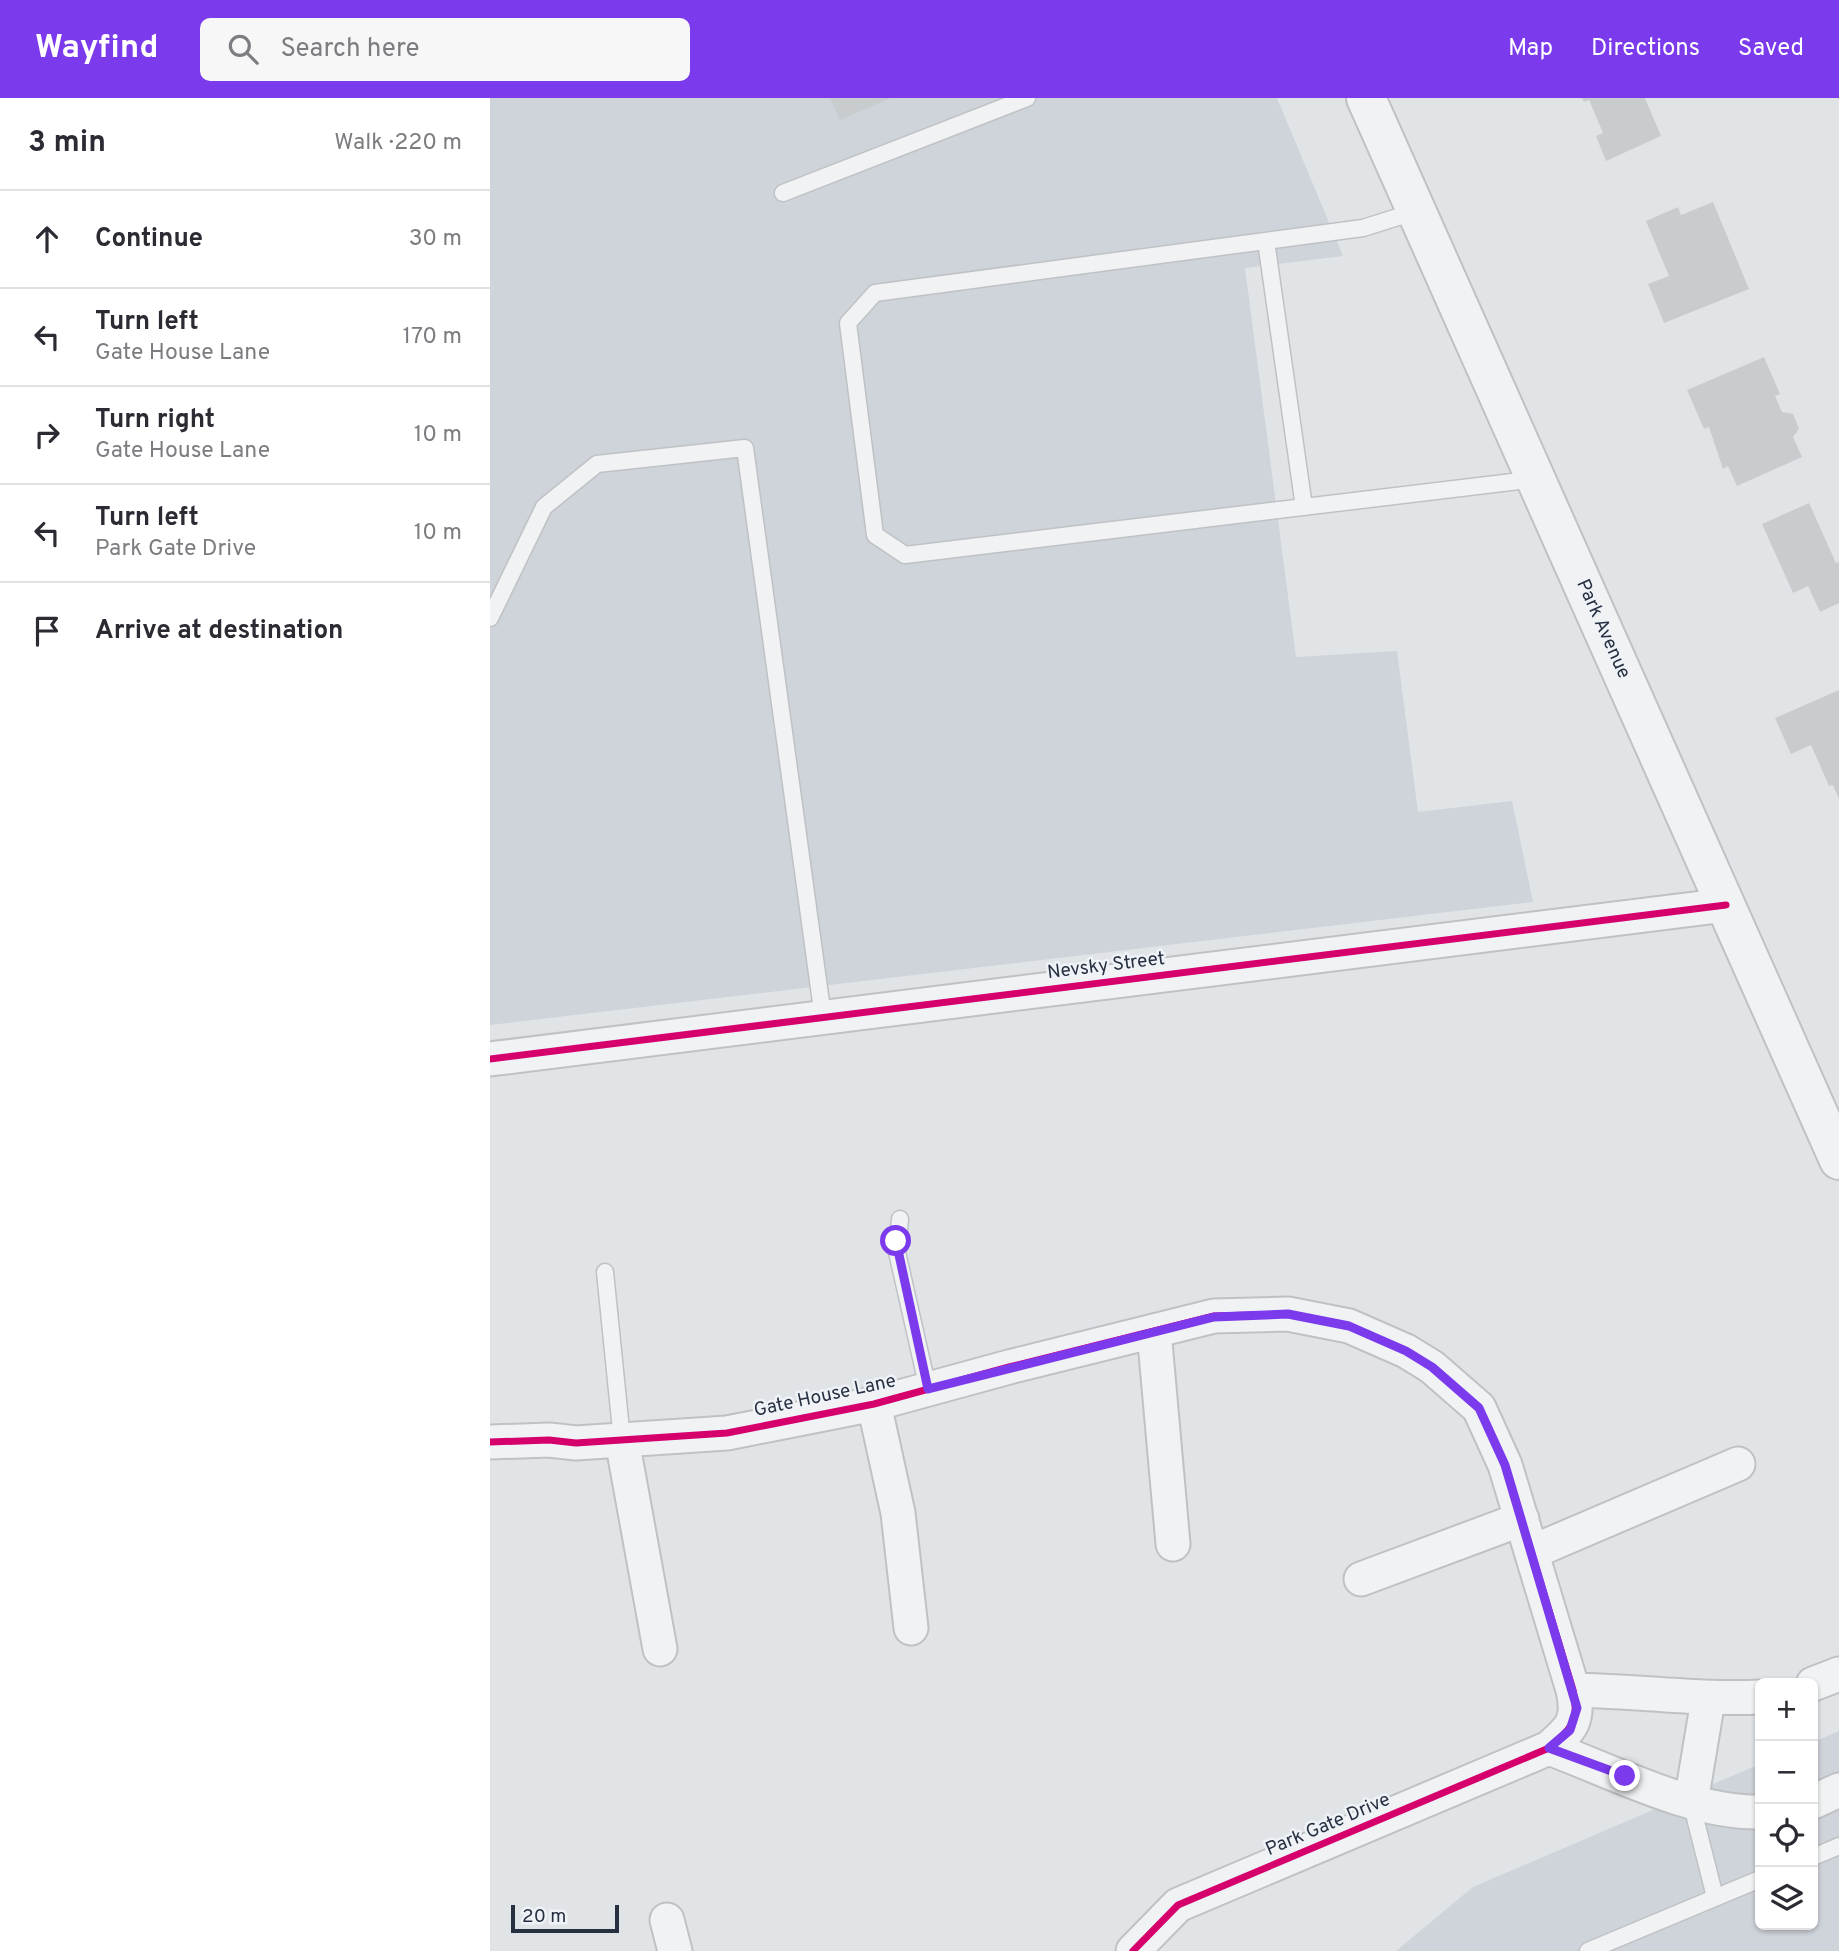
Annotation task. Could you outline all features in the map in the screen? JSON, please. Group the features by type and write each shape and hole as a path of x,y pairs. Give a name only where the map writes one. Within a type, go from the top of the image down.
{"street":[{"name":"Park Avenue","path":"1366,98 1839,1160"},
{"name":"Nevsky Street","path":"490,1059 1726,905"},
{"name":"Gate House Lane","path":"490,1442 549,1440 576,1443 727,1433 874,1404 1214,1317 1288,1314 1349,1326 1406,1351 1432,1367 1479,1408 1505,1465 1577,1708 1570,1730 1549,1748"},
{"path":"1154,1331 1173,1545"},
{"path":"874,1404 898,1513 911,1628"},
{"path":"622,1440 660,1649"},
{"path":"1532,1552 1738,1464"},
{"path":"1361,1579 1522,1519"},
{"path":"1818,1683 1839,1674"},
{"path":"1573,1690 1641,1691 1708,1700 1755,1697"},
{"path":"1691,1802 1708,1700"},
{"path":"1549,1748 1691,1802 1735,1812 1755,1812"},
{"name":"Park Gate Drive","path":"1133,1951 1178,1905 1549,1748"},
{"path":"1818,1800 1839,1790"}],"lane":[{"path":"783,193 1027,98"},
{"path":"1417,211 1363,228 874,293 848,323 874,535 905,555 1536,479"},
{"path":"1266,241 1304,507"},
{"path":"490,618 544,507 597,464 745,448 823,1017"},
{"path":"900,1219 897,1252 928,1389"},
{"path":"605,1272 622,1440"},
{"path":"1691,1802 1715,1897"},
{"path":"1818,1855 1839,1846"},
{"path":"1588,1951 1755,1881"}],"shaded area":[{"path":"490,98 1277,98 1343,256 1245,268 1296,657 1397,651 1418,812 1512,801 1533,902 490,1025"},
{"path":"1839,1731 1839,1951 1396,1951 1473,1887 1755,1766 1755,1930 1818,1930 1818,1740"}],"building":[{"path":"830,98 891,98 840,120"},
{"path":"1582,98 1645,98 1661,136 1606,161 1596,136 1603,133 1589,100 1584,102"},
{"path":"1713,202 1749,289 1664,323 1648,284 1669,276 1646,221 1678,207 1681,215"},
{"path":"1764,357 1780,394 1775,396 1782,412 1793,414 1799,429 1793,437 1802,457 1737,486 1728,466 1723,469 1709,427 1704,429 1687,390"},
{"path":"1809,503 1836,563 1839,562 1839,603 1820,612 1808,586 1793,593 1762,524"},
{"path":"1839,690 1839,799 1833,785 1829,786 1811,745 1791,754 1775,718"}],"cycle path":[{"path":"490,1059 1726,905"},
{"path":"490,1442 549,1440 576,1443 727,1433 874,1404 1214,1316 1288,1314 1349,1326 1406,1351 1432,1367 1479,1408 1505,1465 1573,1690 1575,1709 1572,1724 1549,1748 1178,1905 1133,1951"}],"route":[{"path":"896,1241 928,1389 1214,1317 1257,1313 1288,1314 1349,1326 1378,1337 1432,1367 1479,1408 1487,1431 1505,1465 1522,1519 1577,1708 1570,1730 1549,1748 1625,1776"}]}
